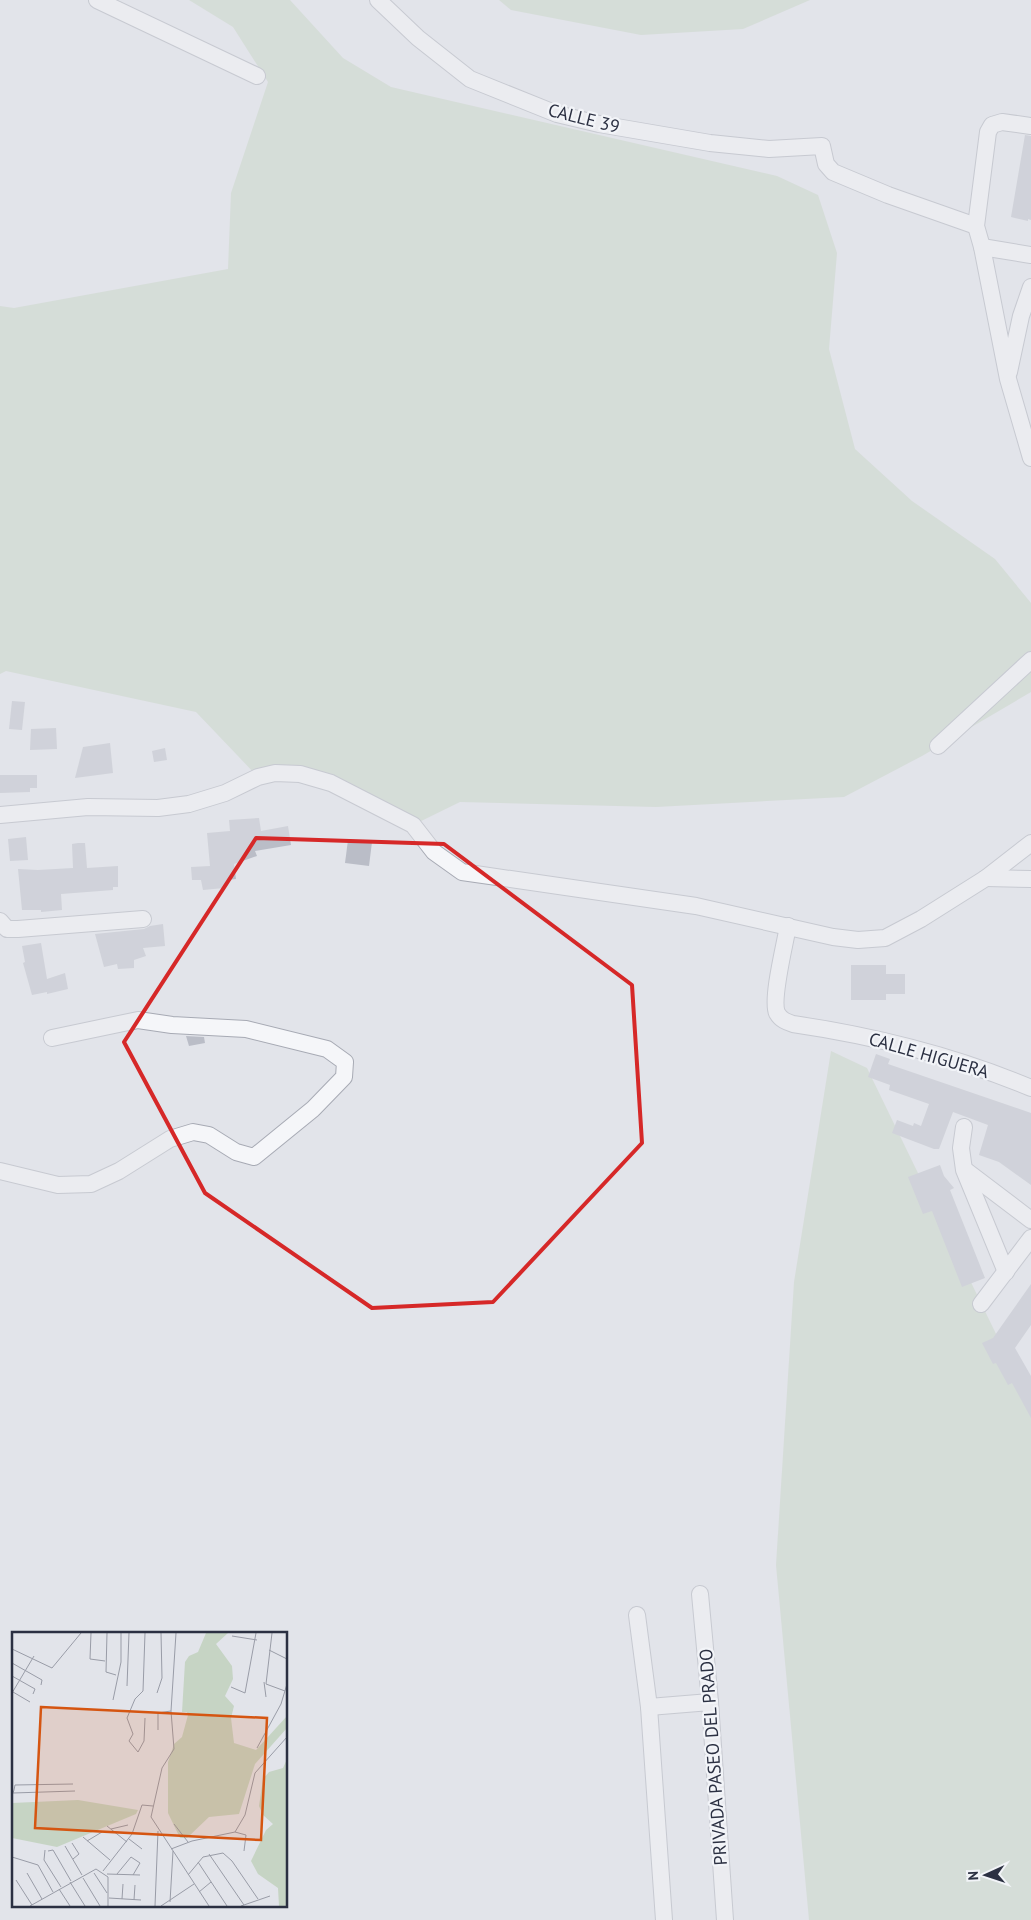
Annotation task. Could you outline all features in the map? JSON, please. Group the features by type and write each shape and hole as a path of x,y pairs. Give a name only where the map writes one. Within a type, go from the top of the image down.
{"street":[{"path":"97,0 257,76"},
{"name":"CALLE 39","path":"378,0 418,38 470,79 557,114 599,124 710,143 769,149 822,146 826,164 833,172 888,195 976,226"},
{"path":"1031,126 1002,122 992,125 988,132 976,226 982,247 1008,379 1031,458"},
{"path":"982,247 1031,255"},
{"path":"1008,379 1020,316 1031,287"},
{"path":"938,746 1031,660"},
{"path":"0,815 88,808 158,808 189,804 225,793 258,778 275,773 300,774 331,783 413,825 434,852 462,872 696,906 833,937 858,940 885,938 921,919 986,878 1031,843"},
{"path":"986,878 1031,879"},
{"path":"3,925 143,919"},
{"name":"CALLE HIGUERA","path":"788,926 776,995 777,1012 783,1021 903,1044 990,1071 1031,1088"},
{"path":"0,1171 58,1185 90,1184 118,1171 170,1139 193,1132 209,1135 236,1152 254,1157 313,1110 344,1077 345,1062 327,1049 246,1029 172,1025 138,1020 52,1038"},
{"path":"964,1127 961,1148 964,1170 1006,1272"},
{"path":"964,1170 1031,1220"},
{"path":"981,1304 1031,1238"},
{"name":"PRIVADA PASEO DEL PRADO","path":"700,1594 726,1920"},
{"path":"638,1616 649,1707 664,1920"},
{"path":"649,1707 710,1702"}],"highlighted area":[{"path":"256,838 444,844 632,985 642,1143 493,1302 372,1308 205,1193 124,1042"}],"green space":[{"path":"189,0 290,0 343,58 391,87 777,176 818,195 837,253 829,349 855,449 912,501 995,559 1031,603 1031,692 922,756 844,797 656,807 460,802 413,825 331,783 258,777 196,712 6,671 0,674 0,306 14,308 228,269 231,193 268,82 233,27"},
{"path":"499,0 810,0 743,29 641,35 511,10"},
{"path":"831,1051 867,1068 1031,1406 1031,1920 809,1920 776,1565 794,1282"}],"building":[{"path":"1025,135 1031,136 1031,220 1028,219 1028,221 1011,217"},
{"path":"12,701 25,702 22,730 9,729"},
{"path":"56,728 57,749 30,750 31,729"},
{"path":"110,743 113,773 75,778 83,747"},
{"path":"165,748 167,760 154,762 152,751"},
{"path":"0,775 37,775 37,788 30,788 30,792 0,793"},
{"path":"259,818 261,831 288,826 291,845 255,851 257,856 234,864 236,879 226,880 224,888 203,890 201,880 192,880 191,867 210,866 207,833 230,831 229,820"},
{"path":"26,837 28,860 10,861 8,839"},
{"path":"348,840 372,842 369,866 345,863"},
{"path":"85,843 87,868 118,866 118,887 113,887 113,890 61,894 62,910 41,912 41,910 22,910 18,869 73,868 72,844"},
{"path":"163,924 165,946 143,948 146,956 134,960 134,968 118,969 117,964 104,967 95,934 144,929"},
{"path":"41,943 47,979 65,973 68,989 32,995 23,963 25,962 22,946"},
{"path":"851,965 886,965 886,974 905,974 905,994 886,994 886,1000 851,1000"},
{"path":"186,1036 204,1037 205,1043 189,1046"},
{"path":"876,1054 890,1059 888,1064 1031,1113 1031,1185 999,1162 979,1155 988,1125 953,1112 939,1149 934,1149 892,1133 897,1120 913,1126 914,1123 921,1126 929,1104 889,1090 890,1085 868,1077"},
{"path":"940,1165 944,1176 954,1188 950,1190 985,1278 962,1287 932,1211 923,1214 908,1177"},
{"path":"1031,1284 1031,1325 1015,1348 1031,1376 1031,1418 1012,1383 1008,1385 996,1363 993,1364 982,1343 993,1338"}]}
